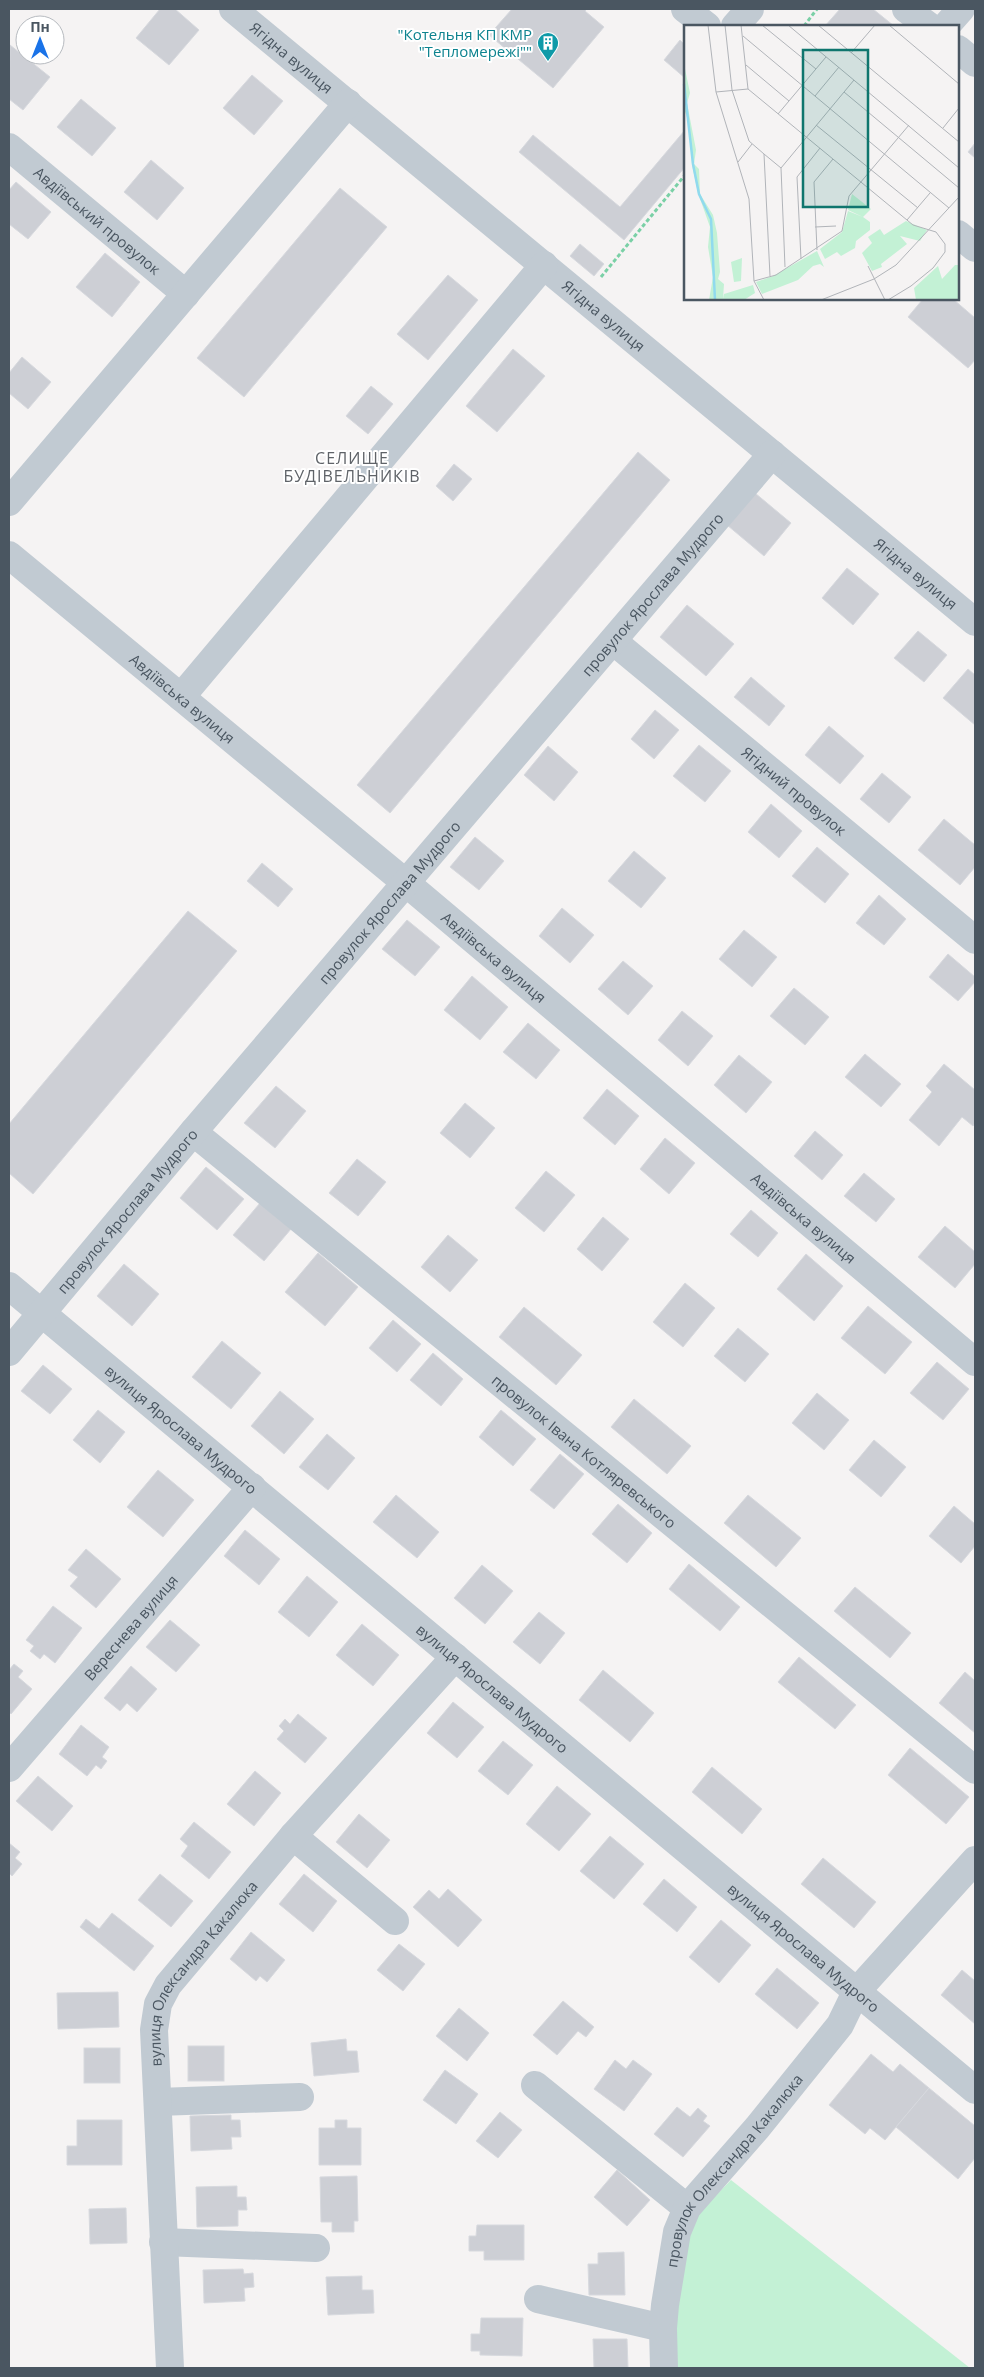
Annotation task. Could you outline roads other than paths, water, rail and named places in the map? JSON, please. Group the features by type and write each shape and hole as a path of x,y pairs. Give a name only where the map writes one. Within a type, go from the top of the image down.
{"street":[{"name":"Ягідна вулиця","path":"233,9 975,622"},
{"path":"685,9 706,25"},
{"path":"736,25 750,9"},
{"path":"906,9 927,25"},
{"path":"947,25 961,9"},
{"path":"959,50 975,63"},
{"path":"9,502 348,103"},
{"name":"Авдіївський провулок","path":"9,147 186,294"},
{"path":"959,235 975,248"},
{"path":"181,697 544,265"},
{"name":"провулок Ярослава Мудрого","path":"9,1352 193,1132 772,454"},
{"name":"Авдіївська вулиця","path":"9,556 406,883 975,1362"},
{"name":"Ягідний провулок","path":"613,641 975,940"},
{"name":"провулок Івана Котляревського","path":"193,1132 975,1770"},
{"name":"вулиця Ярослава Мудрого","path":"9,1286 975,2090"},
{"name":"Вереснева вулиця","path":"9,1768 252,1487"},
{"name":"вулиця Олександра Какалюка","path":"170,2368 154,2030 158,2004 168,1985 294,1836 455,1657"},
{"path":"294,1836 395,1921"},
{"name":"провулок Олександра Какалюка","path":"664,2368 663,2328 677,2232 687,2208 757,2128 840,2025 856,1992 975,1860"},
{"path":"535,2085 687,2208"},
{"path":"158,2102 300,2097"},
{"path":"163,2242 316,2248"},
{"path":"538,2299 663,2328"}],"place":[{"name":"\"Котельня КП КМР \"Тепломережi\"\"","path":"548,62"}],"district":[{"name":"СЕЛИЩЕ БУДІВЕЛЬНИКІВ","path":"352,467"}]}
